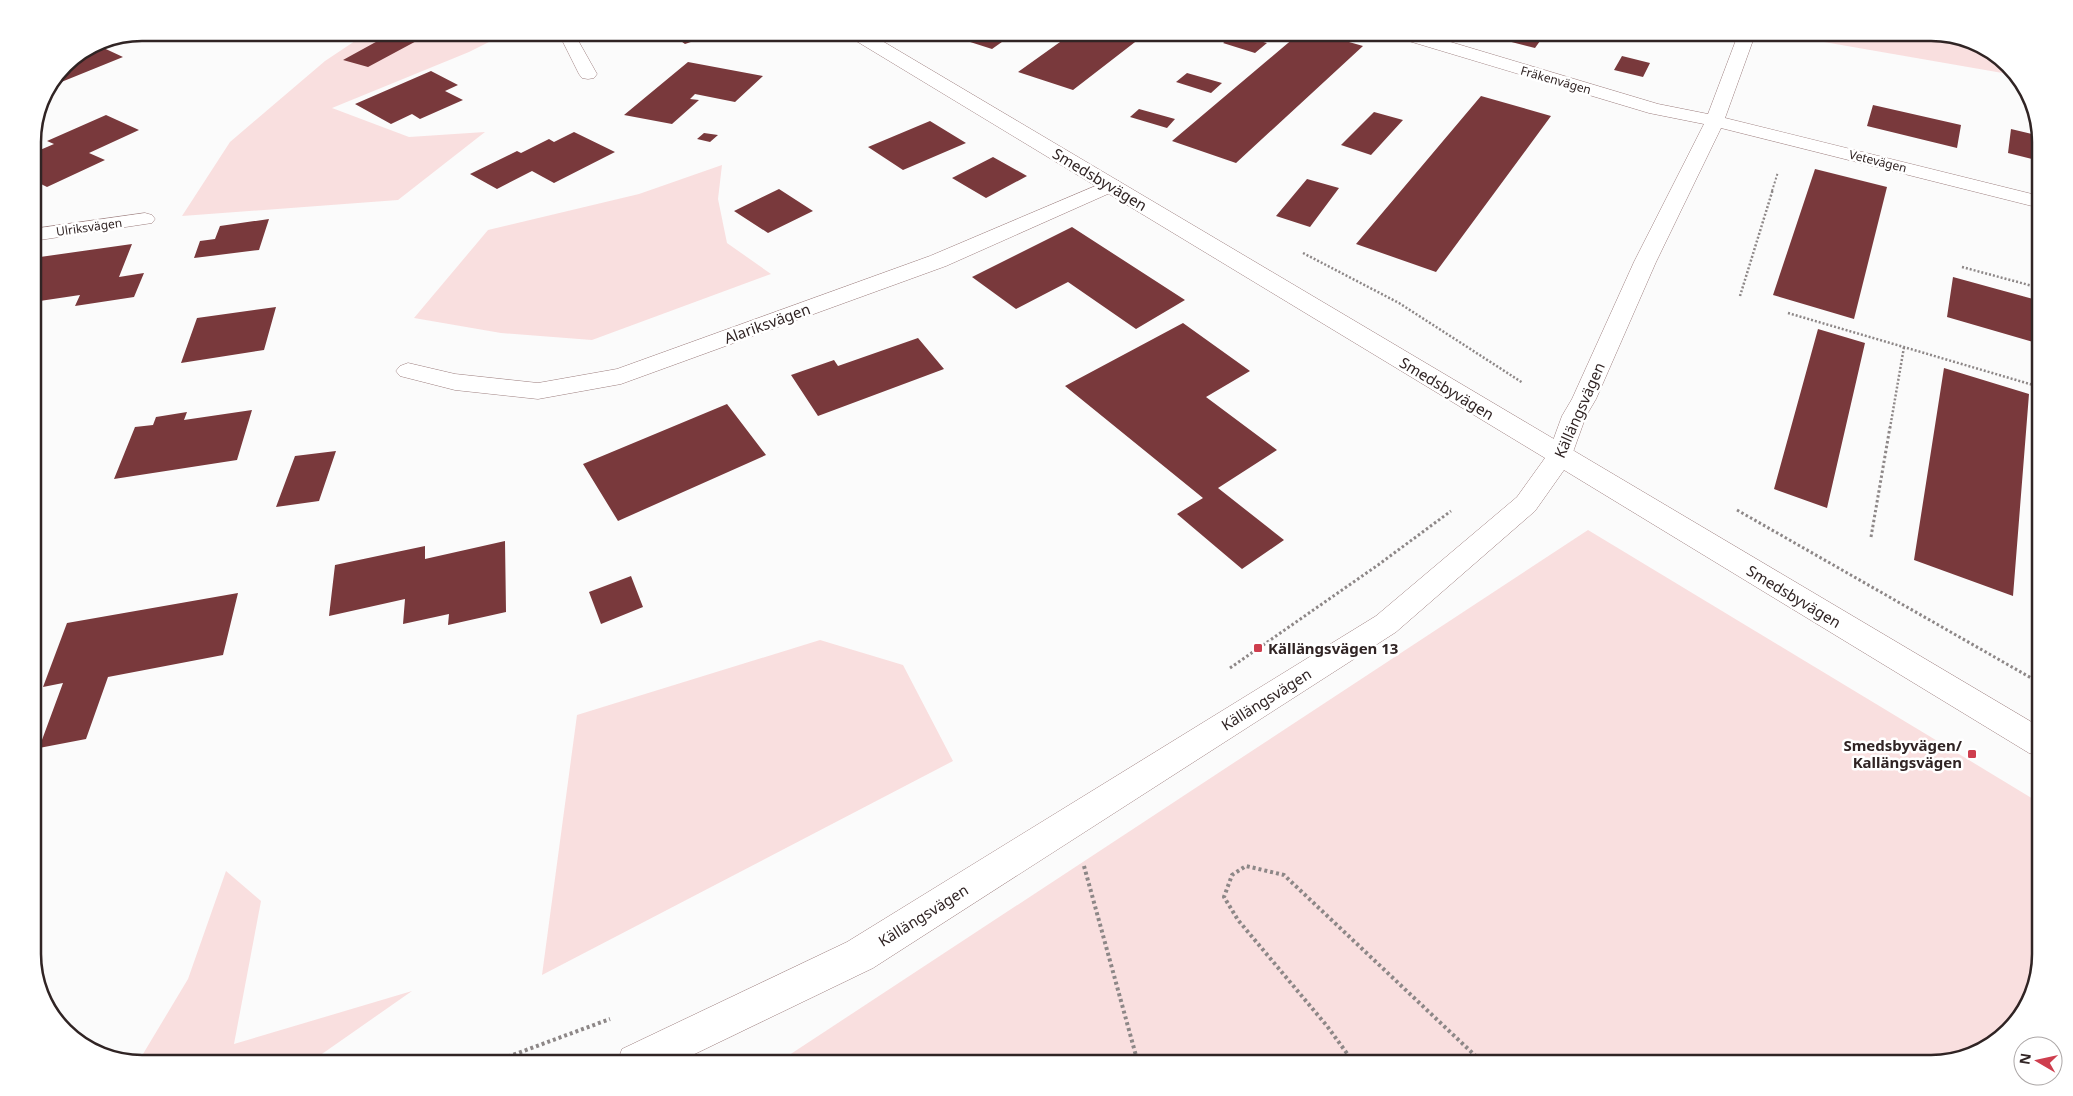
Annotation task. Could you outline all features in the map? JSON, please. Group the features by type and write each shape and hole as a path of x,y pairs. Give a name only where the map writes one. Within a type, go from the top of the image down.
{"street":[{"path":"571,41 588,74"},
{"name":"Smedsbyvägen","path":"869,41 1112,185 1560,457 2032,737"},
{"name":"Fräkenvägen","path":"1428,41 1656,109 1715,121"},
{"name":"Källängsvägen","path":"654,1055 860,955 1386,624 1526,504 1560,457 1574,416 1584,399 1645,262 1715,121 1745,41"},
{"name":"Vetevägen","path":"1715,121 2032,200"},
{"name":"Alariksvägen","path":"408,371 454,382 538,391 621,376 938,261 1112,185"},
{"name":"Ulriksvägen","path":"41,234 145,219"}],"path":[{"path":"1740,296 1778,171"},
{"path":"1962,267 2032,286"},
{"path":"1788,313 2032,385"},
{"path":"1871,537 1904,347"},
{"path":"1455,394 1496,365"},
{"path":"1227,670 1370,571 1455,507"},
{"path":"1070,823 1099,916 1136,1055"},
{"path":"1348,1055 1327,1026 1238,920 1224,897 1232,875 1246,866 1284,875 1474,1055"},
{"path":"515,1055 617,1016"}],"shaded area":[{"path":"355,41 491,41 469,52 332,108 409,137 485,132 398,200 182,216 230,142 325,61"},
{"path":"1818,41 1930,41 1950,43 1987,58 2004,73"},
{"path":"722,165 718,199 727,243 771,274 592,340 501,333 414,318 488,230 639,194"},
{"path":"1588,530 2032,798 2032,960 2026,986 2015,1010 1992,1034 1969,1047 1944,1054 789,1055"},
{"path":"820,640 903,665 953,761 542,975 577,715"},
{"path":"226,871 261,901 234,1044 412,991 320,1055 142,1055 188,979"}],"building":[{"path":"378,41 416,41 368,67 343,60"},
{"path":"681,41 694,41 685,44"},
{"path":"967,41 1003,41 992,49"},
{"path":"1061,41 1136,41 1073,90 1018,72"},
{"path":"1226,41 1260,41 1267,43 1255,53 1223,43"},
{"path":"1290,41 1346,41 1363,46 1236,163 1172,141"},
{"path":"1508,41 1540,41 1535,48"},
{"path":"106,49 123,57 61,82 86,58"},
{"path":"1622,56 1650,63 1643,77 1614,70"},
{"path":"688,62 763,76 735,102 695,94 690,99 699,100 672,124 624,115"},
{"path":"431,71 458,85 445,91 463,100 420,119 412,114 391,124 355,104"},
{"path":"1187,73 1222,83 1211,93 1176,82"},
{"path":"1481,96 1551,116 1436,272 1356,244"},
{"path":"1873,105 1961,125 1957,148 1867,126"},
{"path":"1139,109 1175,119 1167,128 1130,117"},
{"path":"1374,112 1403,120 1371,155 1341,145"},
{"path":"106,115 139,130 89,153 105,160 47,187 41,184 41,150 54,144 47,141"},
{"path":"930,121 966,143 903,170 868,147"},
{"path":"2011,129 2032,134 2032,159 2008,153"},
{"path":"574,132 615,152 554,183 532,171 497,189 470,174 517,151 521,153 549,139 554,142"},
{"path":"704,133 718,135 710,142 697,139"},
{"path":"993,157 1027,176 986,198 952,178"},
{"path":"1815,169 1887,187 1854,319 1773,295"},
{"path":"1307,179 1339,188 1310,227 1276,216"},
{"path":"779,189 813,211 768,233 734,211"},
{"path":"269,219 259,250 194,258 200,241 215,239 220,226"},
{"path":"1072,227 1185,300 1136,329 1068,282 1016,309 972,277"},
{"path":"132,244 119,277 144,273 134,297 75,306 80,295 41,301 41,257"},
{"path":"1953,277 2032,299 2032,342 1947,317"},
{"path":"276,307 264,350 181,363 197,318"},
{"path":"1183,323 1250,371 1206,397 1277,450 1218,488 1284,540 1242,569 1177,514 1203,498 1065,386"},
{"path":"1818,329 1865,343 1827,508 1774,489"},
{"path":"918,338 944,369 818,416 791,375 834,360 838,366"},
{"path":"1944,368 2029,394 2013,596 1914,560"},
{"path":"727,404 766,455 618,521 583,464"},
{"path":"252,410 237,460 114,479 135,427 153,425 156,417 187,412 184,420"},
{"path":"336,451 319,501 276,507 295,456"},
{"path":"505,541 506,612 448,625 449,614 403,624 405,599 329,616 335,565 425,546 425,559"},
{"path":"631,576 643,607 601,624 589,592"},
{"path":"238,593 223,655 108,677 86,739 41,748 41,743 63,683 43,687 67,623"}],"place":[{"name":"Källängsvägen 13","path":"1258,648"},
{"name":"Smedsbyvägen/ Kallängsvägen","path":"1972,754"}]}
